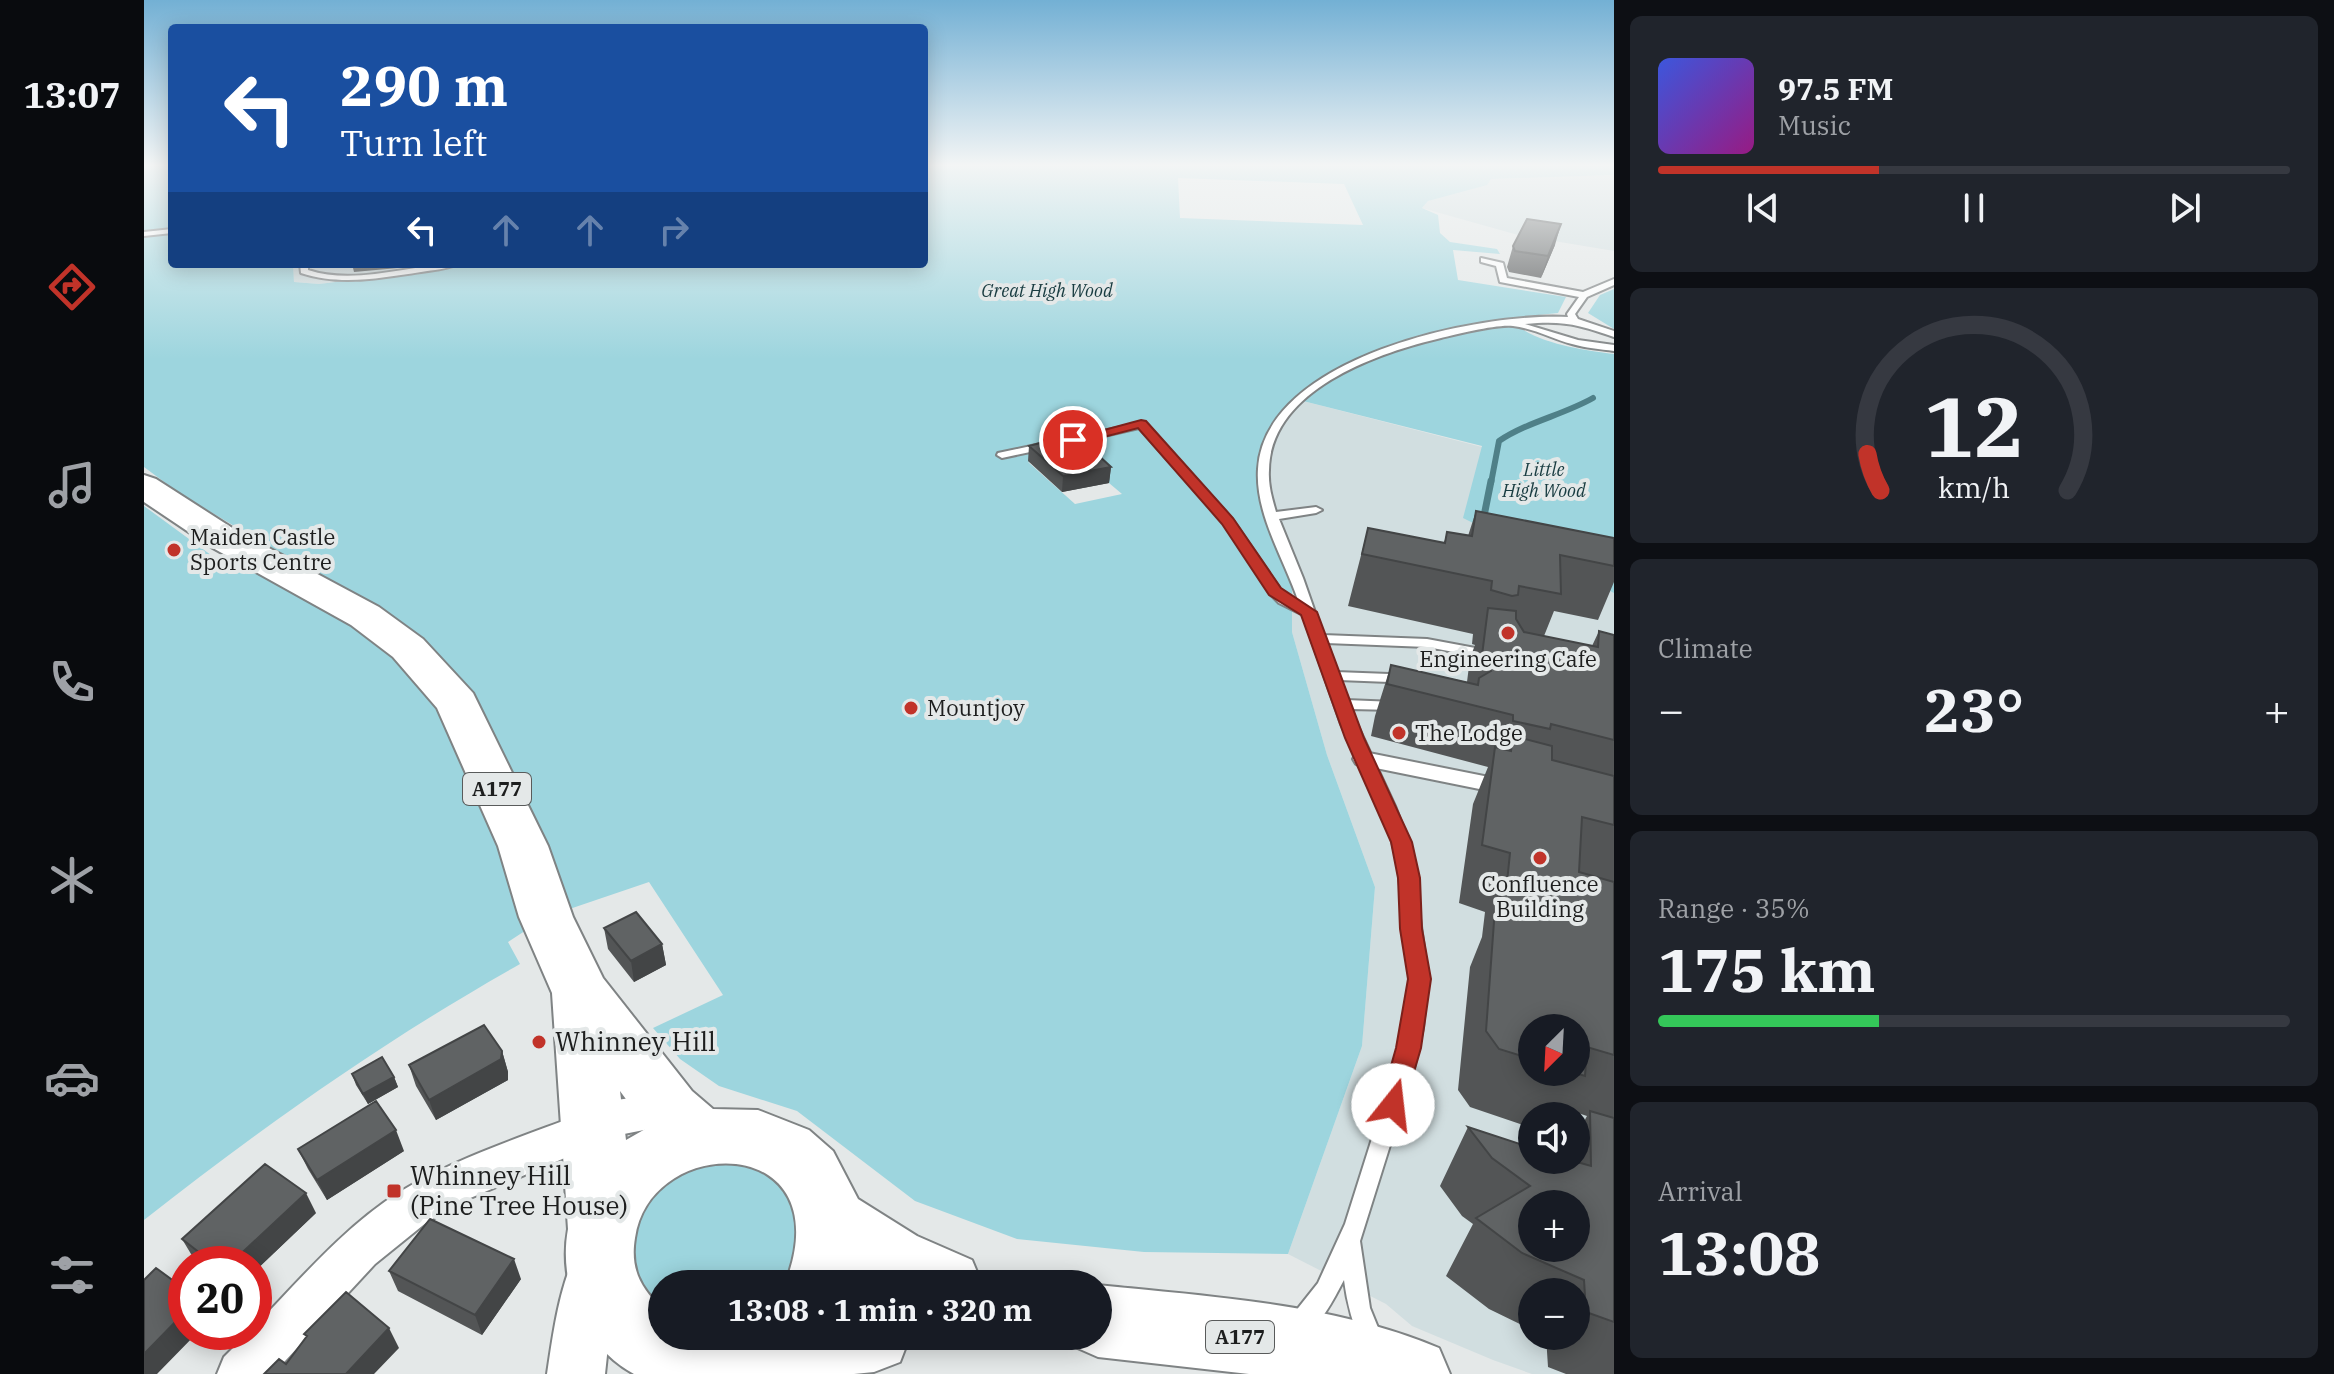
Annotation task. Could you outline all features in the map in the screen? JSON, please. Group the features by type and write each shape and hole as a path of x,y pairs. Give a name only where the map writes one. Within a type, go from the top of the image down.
{"main road":[{"name":"A177","path":"144,486 224,539 365,616 408,648 457,703 523,846 546,917 581,993 685,1123"},
{"name":"A177","path":"581,993 599,1242"},
{"path":"746,1352 697,1360 661,1349 627,1328 605,1296 599,1242 615,1194 638,1168 667,1148 685,1123 770,1142 799,1160 821,1187 832,1220 831,1254 825,1270"},
{"path":"832,1220 893,1259 917,1270"},
{"name":"A177","path":"1112,1323 1280,1341 1396,1368"}],"street":[{"path":"1364,759 1537,795"},
{"path":"241,1374 360,1249 412,1208 453,1185 616,1118 685,1123"},
{"path":"576,1374 583,1318 599,1242"}],"lane":[{"path":"144,234 168,231"},
{"path":"1484,260 1500,265 1503,280 1584,295"},
{"path":"304,268 315,277 337,279 423,268"},
{"path":"1574,320 1571,314 1584,295 1614,282"},
{"path":"1280,1341 1304,1320 1323,1296 1349,1239 1409,1048 1420,979 1411,929 1409,878 1401,842 1342,704 1265,499 1263,466 1270,443 1287,413 1324,379 1379,352 1444,333 1547,319 1574,320 1614,334"},
{"path":"1513,322 1577,343 1614,348"},
{"path":"1002,455 1141,424 1228,521 1255,557 1275,592 1308,612"},
{"path":"1273,516 1316,510"},
{"path":"1317,639 1427,643 1486,654"},
{"path":"1331,676 1389,678 1417,684"},
{"path":"1342,704 1407,708"},
{"path":"1349,1239 1359,1308 1396,1368"}],"shaded area":[{"path":"1501,230 1614,230 1614,251"},
{"path":"293,268 450,268 319,284 294,282"},
{"path":"1299,400 1482,447 1614,593 1614,1374 1532,1374 1493,1360 1412,1326 1386,1304 1288,1254 1362,1046 1375,887 1327,755 1292,632 1292,561 1265,499 1272,436"}],"green space":[{"path":"144,230 168,230 168,268 293,268 294,282 319,284 450,268 928,268 928,230 1440,230 1450,242 1497,249 1500,254 1453,250 1458,280 1566,297 1558,313 1510,318 1518,326 1558,344 1614,354 1614,593 1463,518 1482,446 1299,400 1272,436 1265,499 1292,561 1292,632 1327,755 1375,887 1362,1046 1288,1254 1144,1252 1017,1239 915,1201 797,1111 719,1086 680,1059 653,1028 723,995 649,882 546,917 508,942 520,964 421,1023 327,1085 144,1220 144,506 226,566 271,548 179,493 144,467","holes":["1028,462 1109,483 1122,494 1075,504"]},
{"path":"1614,289 1614,329 1588,313 1600,295"},
{"path":"761,1162 795,1190 809,1233 799,1270 648,1270 648,1315 625,1293 632,1201 669,1167"}],"building":[{"path":"1521,230 1559,230 1548,256 1515,251 1513,246"},
{"path":"1072,431 1111,467 1063,476 1029,446 1051,440 1047,436"},
{"path":"1476,511 1614,538 1614,566 1560,555 1561,594 1519,586 1518,595 1512,596 1491,590 1492,581 1362,554 1368,528 1445,543 1447,532 1472,536"},
{"path":"1488,608 1516,611 1516,619 1524,632 1598,647 1599,631 1614,635 1614,740 1551,724 1550,729 1513,721 1513,715 1387,684 1391,665 1478,685 1479,678 1491,671 1481,663"},
{"path":"1513,736 1552,746 1552,760 1614,776 1614,825 1582,817 1579,872 1614,882 1614,1055 1590,1048 1590,1014 1518,1014 1518,1055 1499,1049 1486,1031 1495,908 1507,882 1510,853 1482,845 1495,747 1511,751"},
{"path":"636,912 662,944 631,961 604,928"},
{"path":"484,1025 502,1051 501,1059 429,1100 409,1065"},
{"path":"382,1057 394,1077 363,1094 352,1074"},
{"path":"376,1101 396,1130 317,1180 298,1149"},
{"path":"1590,1111 1614,1118 1614,1322 1590,1313 1590,1278 1579,1278 1543,1262 1590,1262 1590,1190 1523,1190 1530,1186 1492,1158 1468,1127 1518,1143 1518,1174 1590,1174"},
{"path":"265,1164 306,1193 249,1246 191,1246 182,1239"},
{"path":"1518,1193 1518,1250 1476,1218"},
{"path":"430,1219 514,1259 475,1315 389,1271"},
{"path":"156,1268 168,1277 168,1329 144,1354 144,1280"},
{"path":"346,1292 389,1328 346,1374 264,1374 279,1359 286,1364 307,1336 304,1334"}],"waterway":[{"path":"1491,483 1499,441 1593,398"},
{"path":"1490,519 1484,516 1491,481"}],"place":[{"name":"Maiden Castle Sports Centre","path":"174,550"},
{"name":"Engineering Cafe","path":"1508,633"},
{"name":"Mountjoy","path":"911,708"},
{"name":"The Lodge","path":"1399,733"},
{"name":"Confluence Building","path":"1540,858"},
{"name":"Whinney Hill","path":"539,1042"},
{"name":"Whinney Hill (Pine Tree House)","path":"394,1191"}],"route":[{"path":"1073,440 1141,424 1228,521 1275,592 1308,612 1354,738 1401,842 1409,878 1411,929 1420,979 1409,1048 1393,1105"}],"park label":[{"name":"Great High Wood","path":"1047,291"},
{"name":"Little High Wood","path":"1544,480"}]}
